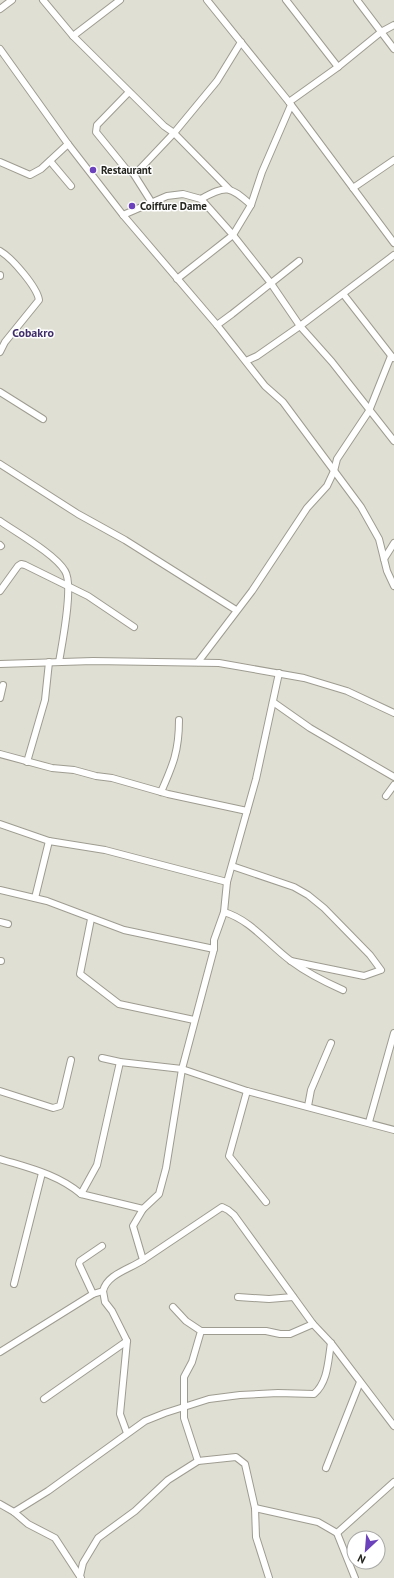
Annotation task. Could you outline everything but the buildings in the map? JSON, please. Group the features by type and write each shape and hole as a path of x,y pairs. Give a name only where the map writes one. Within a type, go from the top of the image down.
{"street":[{"path":"0,9 12,0"},
{"path":"43,0 73,36 164,126 174,133 229,189 239,195 250,205"},
{"path":"73,36 120,0"},
{"path":"207,0 290,103 394,243"},
{"path":"286,0 338,67"},
{"path":"357,0 394,50"},
{"path":"177,279 233,235 250,205 290,103 381,32 394,25"},
{"path":"133,173 174,133 217,81 241,42"},
{"path":"0,48 68,144 123,215 217,324 265,386 284,402 361,507 379,539 386,571 394,586"},
{"path":"130,92 97,125 96,132 126,169 133,173 152,203"},
{"path":"0,162 30,175 36,173 68,144"},
{"path":"353,188 394,160"},
{"path":"50,161 70,186"},
{"path":"201,199 218,189 229,189"},
{"path":"123,215 167,196 183,194 201,199 233,235 270,282 300,326 332,362 394,441"},
{"path":"0,251 25,275 38,295 39,300 3,340 0,352"},
{"path":"246,361 257,356 344,295 394,255"},
{"path":"217,324 232,314 270,282 299,261"},
{"path":"198,662 236,610 252,591 307,508 324,489 334,471 337,460 345,444 369,410 393,358 344,295"},
{"path":"0,392 42,419"},
{"path":"0,464 78,514 125,540 236,610"},
{"path":"0,520 59,562 66,572 68,587 59,662"},
{"path":"384,559 394,543"},
{"path":"0,591 21,564 45,574 88,596 134,626"},
{"path":"28,762 46,700 49,662"},
{"path":"0,664 49,662 220,663 304,678 347,691 394,713"},
{"path":"143,1260 133,1226 143,1209 159,1194 166,1168 182,1069 214,949 214,940 224,912 228,882 247,810 279,673"},
{"path":"0,698 3,685"},
{"path":"273,702 310,728 394,777"},
{"path":"161,792 176,756 179,740 179,720"},
{"path":"0,754 52,768 74,770 96,776 112,778 161,792 247,810"},
{"path":"386,796 394,785"},
{"path":"0,825 50,841 105,850 228,882"},
{"path":"35,898 50,841"},
{"path":"232,866 294,887 308,895 324,908 370,954 381,970 364,976 291,961"},
{"path":"0,890 35,898 124,930 214,949"},
{"path":"224,912 242,921 291,961 320,979 343,990"},
{"path":"91,918 80,974 85,980 119,1004 194,1020"},
{"path":"0,922 8,924"},
{"path":"369,1122 394,1033"},
{"path":"308,1106 311,1090 331,1043"},
{"path":"102,1058 120,1062 182,1069 247,1091 369,1122 394,1130"},
{"path":"0,1092 53,1108 60,1106 71,1060"},
{"path":"81,1194 98,1165 120,1062"},
{"path":"247,1091 229,1156 266,1202"},
{"path":"0,1159 42,1173 50,1174 68,1183 81,1194 143,1209"},
{"path":"14,1284 42,1173"},
{"path":"0,1352 94,1294 102,1291 107,1283 117,1275 134,1266 222,1207 234,1215 313,1324 331,1343 394,1426"},
{"path":"94,1294 79,1264 80,1261 102,1246"},
{"path":"102,1291 105,1302 112,1311 127,1341 120,1414 127,1433"},
{"path":"238,1297 269,1299 294,1297"},
{"path":"173,1307 186,1321 201,1331 266,1331 280,1334 290,1334 313,1324"},
{"path":"198,1461 184,1418 184,1377 192,1362 201,1331"},
{"path":"44,1399 127,1341"},
{"path":"14,1512 48,1492 145,1421 209,1399 240,1395 278,1393 314,1394 320,1389 324,1379 331,1343"},
{"path":"326,1468 360,1382"},
{"path":"80,1577 82,1563 98,1538 135,1511 168,1480 198,1461 236,1457 245,1464 255,1508 256,1537 269,1578"},
{"path":"337,1533 394,1482"},
{"path":"0,1504 14,1512 28,1524 55,1538 80,1577"},
{"path":"255,1508 318,1522 337,1533 355,1578"}],"place":[{"name":"Restaurant","path":"93,170"},
{"name":"Coiffure Dame","path":"132,206"}],"district":[{"name":"Cobakro","path":"33,332"}]}
